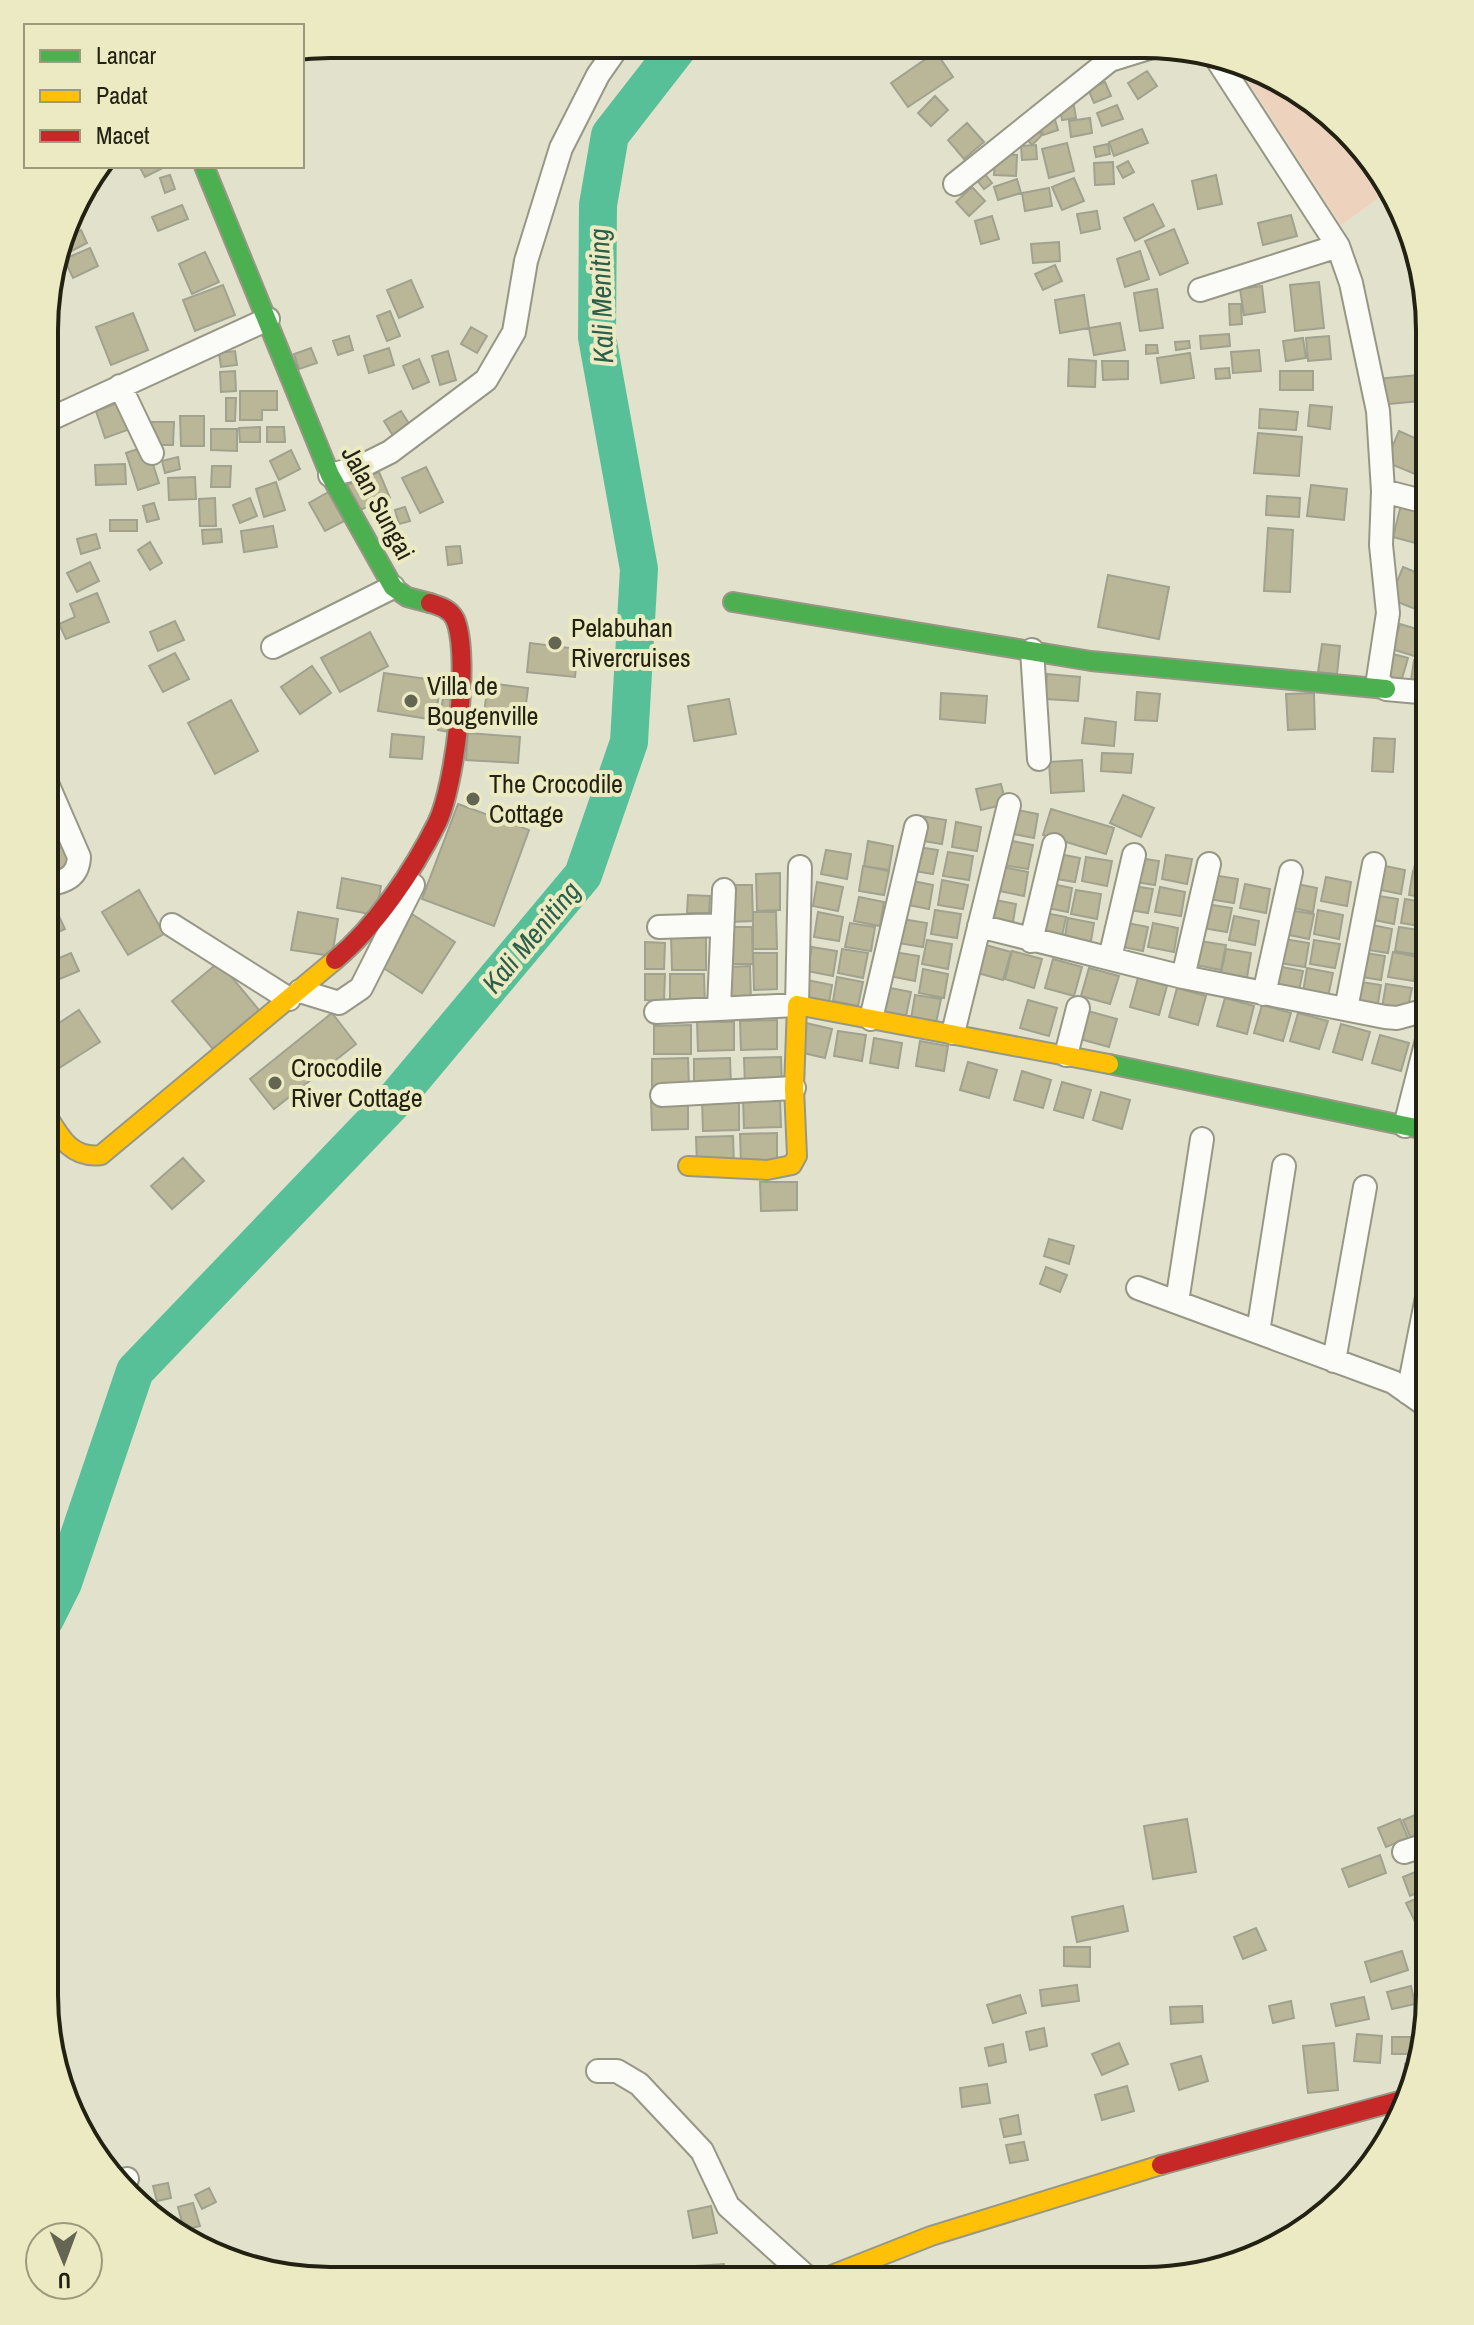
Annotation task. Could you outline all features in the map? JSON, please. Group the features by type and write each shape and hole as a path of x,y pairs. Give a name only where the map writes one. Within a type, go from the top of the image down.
{"street":[{"path":"955,184 1116,58"},
{"path":"330,475 358,468 390,452 486,380 514,332 526,261 561,148 609,59"},
{"path":"1224,70 1338,246 1351,283 1380,421 1383,491 1381,545 1388,613 1378,673 1386,689"},
{"name":"Jalan Sungai","path":"205,168 330,475 393,587 407,597 444,607 454,616 462,672 460,723 438,821 419,855 367,927 324,972 295,995"},
{"path":"1200,290 1338,246"},
{"path":"58,415 268,319"},
{"path":"120,386 152,453"},
{"path":"1383,491 1416,499"},
{"path":"273,647 393,587"},
{"path":"733,602 1130,666 1416,692"},
{"path":"1032,650 1039,759"},
{"path":"953,1033 1009,805"},
{"path":"58,809 79,857 79,870 72,877 58,881"},
{"path":"871,1019 916,827"},
{"path":"1031,941 1054,845"},
{"path":"1110,958 1134,855"},
{"path":"1183,977 1209,864"},
{"path":"1346,1009 1374,864"},
{"path":"688,1166 767,1170 792,1165 797,1156 794,1088 800,867"},
{"path":"1264,994 1291,872"},
{"path":"172,925 295,995 339,1003 361,988 414,884"},
{"path":"719,1008 724,890"},
{"path":"659,927 721,925"},
{"path":"979,926 1031,941 1264,994 1397,1018 1416,1015"},
{"path":"58,1131 73,1152 86,1157 101,1155 295,995"},
{"path":"656,1012 797,1005 1066,1055 1416,1128"},
{"path":"1066,1055 1078,1008"},
{"path":"1405,1126 1416,1076"},
{"path":"662,1095 794,1088"},
{"path":"1177,1302 1202,1139"},
{"path":"1258,1332 1284,1166"},
{"path":"1334,1361 1365,1187"},
{"path":"1138,1288 1393,1382 1415,1398"},
{"path":"1408,1393 1415,1356"},
{"path":"1404,1852 1415,1848"},
{"path":"598,2071 617,2071 639,2084 705,2156 728,2206 796,2267"},
{"path":"852,2267 931,2236 1108,2179 1393,2102"}],"shaded area":[{"path":"1246,78 1280,94 1310,114 1360,164 1380,194 1381,196 1341,225"}],"building":[{"path":"927,58 940,58 953,77 908,107 891,83"},
{"path":"1147,71 1157,86 1138,99 1128,83"},
{"path":"1105,82 1111,96 1094,103 1088,89"},
{"path":"935,96 948,110 931,126 918,113"},
{"path":"1073,100 1076,118 1062,120 1059,102"},
{"path":"1117,105 1123,119 1102,126 1097,113"},
{"path":"1053,113 1058,130 1043,135 1037,119"},
{"path":"1090,118 1092,133 1071,137 1069,121"},
{"path":"967,123 984,142 964,159 948,140"},
{"path":"1032,124 1042,135 1032,145 1022,134"},
{"path":"1142,129 1148,143 1114,156 1109,142"},
{"path":"1067,143 1074,171 1049,178 1042,149"},
{"path":"1108,144 1110,154 1096,157 1094,147"},
{"path":"1036,145 1037,159 1022,160 1021,146"},
{"path":"995,154 1017,155 1016,176 994,175"},
{"path":"1128,161 1134,172 1123,178 1117,167"},
{"path":"1113,162 1114,184 1095,185 1094,163"},
{"path":"140,168 163,168 145,177"},
{"path":"980,168 992,183 984,189 972,174"},
{"path":"170,175 175,189 165,193 160,178"},
{"path":"1216,175 1222,204 1198,209 1192,181"},
{"path":"1074,178 1084,201 1062,210 1052,187"},
{"path":"1017,179 1021,193 998,200 994,187"},
{"path":"972,187 985,201 969,216 956,202"},
{"path":"1049,188 1052,206 1025,211 1022,193"},
{"path":"1153,204 1164,226 1135,241 1124,218"},
{"path":"182,205 188,219 158,231 152,217"},
{"path":"1097,211 1100,229 1081,233 1077,214"},
{"path":"1291,215 1297,236 1263,245 1258,223"},
{"path":"992,216 999,239 981,244 975,221"},
{"path":"1174,229 1188,263 1160,275 1145,241"},
{"path":"81,230 87,243 69,252 72,242"},
{"path":"1059,242 1060,261 1033,263 1031,244"},
{"path":"90,248 98,266 73,278 66,264 68,257"},
{"path":"1140,251 1149,279 1125,287 1117,259"},
{"path":"205,252 219,282 192,294 179,264"},
{"path":"1055,265 1062,281 1043,290 1035,274"},
{"path":"411,280 423,307 399,318 387,290"},
{"path":"1319,282 1324,328 1295,331 1290,285"},
{"path":"223,285 235,315 195,331 183,300"},
{"path":"1262,286 1265,312 1244,315 1240,289"},
{"path":"1157,289 1163,328 1140,331 1134,293"},
{"path":"1084,295 1089,328 1060,333 1055,300"},
{"path":"1229,304 1241,304 1242,324 1230,325"},
{"path":"390,311 400,336 387,341 377,316"},
{"path":"133,313 148,350 111,365 96,327"},
{"path":"1120,323 1125,350 1094,355 1089,328"},
{"path":"471,327 487,336 477,353 461,344"},
{"path":"1229,334 1230,346 1201,349 1200,336"},
{"path":"349,336 353,350 338,355 333,341"},
{"path":"1329,336 1331,359 1308,361 1306,338"},
{"path":"1303,338 1306,358 1286,361 1283,341"},
{"path":"1189,341 1190,348 1176,350 1175,342"},
{"path":"1146,345 1157,345 1158,353 1146,354"},
{"path":"311,348 317,363 299,369 294,354"},
{"path":"389,348 394,365 369,373 364,356"},
{"path":"1259,350 1261,371 1233,373 1231,352"},
{"path":"235,351 237,365 221,367 219,353"},
{"path":"448,351 456,380 440,385 432,356"},
{"path":"1190,353 1194,378 1161,383 1157,358"},
{"path":"419,359 429,382 413,389 403,366"},
{"path":"1069,359 1096,361 1095,387 1068,386"},
{"path":"1102,361 1128,361 1128,379 1103,380"},
{"path":"1229,368 1230,378 1216,379 1215,369"},
{"path":"235,371 236,391 221,392 220,372"},
{"path":"1280,371 1313,371 1313,390 1280,390"},
{"path":"1416,375 1416,401 1379,405 1377,379"},
{"path":"240,391 277,391 277,410 262,410 262,420 240,420"},
{"path":"226,398 236,398 235,421 226,421"},
{"path":"123,401 133,428 105,438 96,411"},
{"path":"1310,405 1332,407 1330,429 1308,426"},
{"path":"1260,409 1298,412 1296,430 1259,428"},
{"path":"401,411 413,430 395,439 384,421"},
{"path":"180,416 204,416 204,446 181,446"},
{"path":"151,422 174,422 173,445 151,445"},
{"path":"260,427 260,442 240,442 239,428"},
{"path":"267,427 284,427 285,442 267,442"},
{"path":"211,429 237,429 237,451 211,450"},
{"path":"1399,431 1416,439 1415,474 1386,462"},
{"path":"1258,433 1302,437 1299,476 1254,473"},
{"path":"147,446 159,483 138,490 126,453"},
{"path":"291,450 300,469 279,480 270,461"},
{"path":"178,457 180,469 165,473 162,461"},
{"path":"125,464 126,484 96,485 95,465"},
{"path":"212,466 231,466 230,487 211,487"},
{"path":"426,467 443,502 420,513 402,478"},
{"path":"379,472 390,498 357,511 347,485"},
{"path":"195,477 196,499 169,500 168,478"},
{"path":"276,482 285,510 264,517 256,489"},
{"path":"1311,485 1347,489 1344,520 1307,516"},
{"path":"332,490 348,519 325,531 309,503"},
{"path":"1267,496 1300,498 1299,517 1266,515"},
{"path":"215,498 216,526 200,526 199,499"},
{"path":"250,498 257,516 240,523 233,505"},
{"path":"1402,501 1416,504 1416,543 1393,537"},
{"path":"154,503 159,519 147,522 143,506"},
{"path":"405,507 410,521 399,524 395,510"},
{"path":"110,520 137,520 137,531 110,531"},
{"path":"273,526 277,547 244,552 241,531"},
{"path":"1268,528 1293,530 1290,592 1264,591"},
{"path":"221,529 222,542 203,544 202,530"},
{"path":"96,534 100,548 81,554 77,539"},
{"path":"150,542 162,563 150,570 138,550"},
{"path":"460,546 462,563 448,565 446,547"},
{"path":"90,562 99,581 77,592 67,573"},
{"path":"1403,567 1416,572 1416,609 1390,599"},
{"path":"1108,575 1169,587 1159,639 1098,627"},
{"path":"97,593 109,622 66,639 59,624 75,617 70,604"},
{"path":"175,621 184,640 158,651 150,632"},
{"path":"1400,624 1416,629 1416,657 1392,649"},
{"path":"370,632 388,666 340,692 321,658"},
{"path":"530,643 578,649 575,677 527,672"},
{"path":"1322,644 1340,646 1337,674 1318,672"},
{"path":"175,653 189,679 163,692 149,666"},
{"path":"1393,654 1408,658 1401,682 1385,678"},
{"path":"1414,660 1416,660 1416,688 1410,687"},
{"path":"312,666 331,693 300,714 281,687"},
{"path":"384,673 441,681 435,720 378,711"},
{"path":"1047,674 1080,677 1078,701 1045,699"},
{"path":"488,683 528,688 524,719 484,713"},
{"path":"1137,692 1160,694 1157,721 1135,720"},
{"path":"941,693 987,696 985,723 940,719"},
{"path":"1314,693 1315,729 1288,730 1286,694"},
{"path":"443,698 454,700 449,732 438,730"},
{"path":"729,699 736,734 694,741 688,706"},
{"path":"231,700 258,751 215,774 188,723"},
{"path":"1085,718 1116,722 1114,746 1082,743"},
{"path":"468,733 520,737 518,763 466,760"},
{"path":"392,734 424,737 422,759 390,757"},
{"path":"1374,738 1395,739 1393,772 1372,771"},
{"path":"1102,753 1133,754 1131,773 1101,771"},
{"path":"1082,760 1084,791 1051,793 1049,762"},
{"path":"1001,784 1006,804 981,810 976,789"},
{"path":"1123,795 1154,808 1141,837 1110,823"},
{"path":"458,804 529,830 494,926 422,899"},
{"path":"1012,809 1038,814 1034,838 1008,833"},
{"path":"1051,809 1114,828 1106,854 1043,835"},
{"path":"921,816 946,820 942,844 917,840"},
{"path":"956,822 981,827 977,851 952,847"},
{"path":"1007,840 1033,845 1028,869 1003,865"},
{"path":"868,841 893,846 889,870 864,866"},
{"path":"912,846 938,850 933,874 908,870"},
{"path":"62,847 70,864 58,870 58,849"},
{"path":"826,850 851,854 847,879 821,874"},
{"path":"948,852 973,856 969,880 943,876"},
{"path":"1054,853 1080,858 1075,882 1050,878"},
{"path":"1166,855 1192,859 1187,884 1162,879"},
{"path":"1086,857 1112,861 1107,886 1082,881"},
{"path":"1133,857 1159,861 1155,885 1129,881"},
{"path":"1380,865 1405,870 1401,894 1376,889"},
{"path":"863,866 889,871 884,895 859,891"},
{"path":"1003,867 1028,872 1024,896 999,891"},
{"path":"1413,871 1416,871 1416,896 1409,895"},
{"path":"780,873 780,910 757,911 756,874"},
{"path":"1213,875 1238,879 1234,903 1208,899"},
{"path":"1326,877 1351,882 1347,906 1321,901"},
{"path":"342,878 381,886 376,915 337,908"},
{"path":"908,880 933,885 929,909 903,904"},
{"path":"942,880 968,885 963,909 938,905"},
{"path":"817,882 843,887 838,911 813,906"},
{"path":"1047,883 1072,888 1068,912 1042,907"},
{"path":"1292,883 1317,888 1313,912 1287,907"},
{"path":"1245,884 1270,889 1266,913 1240,908"},
{"path":"729,885 752,885 753,921 729,922"},
{"path":"1127,885 1153,889 1148,913 1123,909"},
{"path":"1160,887 1185,892 1181,916 1155,912"},
{"path":"139,890 164,934 128,955 102,912"},
{"path":"1076,890 1101,894 1097,919 1071,914"},
{"path":"688,895 710,896 709,913 687,913"},
{"path":"1373,895 1398,899 1394,924 1369,919"},
{"path":"859,897 884,902 880,926 854,921"},
{"path":"990,899 1016,904 1012,928 986,923"},
{"path":"1405,899 1416,901 1416,925 1401,923"},
{"path":"1206,904 1232,908 1227,932 1202,928"},
{"path":"935,910 961,914 957,938 931,934"},
{"path":"1288,910 1314,914 1309,939 1284,934"},
{"path":"1318,910 1343,915 1339,939 1314,934"},
{"path":"298,912 338,919 332,956 291,950"},
{"path":"753,912 776,912 777,949 753,949"},
{"path":"818,912 843,917 839,941 814,937"},
{"path":"1040,912 1066,917 1061,941 1036,936"},
{"path":"58,914 65,929 58,932"},
{"path":"412,914 455,942 422,993 379,965"},
{"path":"1234,916 1259,921 1255,945 1229,940"},
{"path":"1068,918 1094,923 1090,947 1064,942"},
{"path":"902,919 927,923 923,947 898,943"},
{"path":"1122,922 1148,927 1143,951 1118,946"},
{"path":"850,923 875,927 871,951 845,947"},
{"path":"1153,923 1178,928 1174,952 1148,947"},
{"path":"1367,924 1392,929 1388,953 1362,949"},
{"path":"729,927 752,927 753,964 729,964"},
{"path":"1399,927 1416,930 1416,954 1395,951"},
{"path":"706,935 706,970 672,970 671,936"},
{"path":"1284,939 1309,943 1305,967 1279,963"},
{"path":"927,940 952,944 948,969 922,964"},
{"path":"1314,940 1340,944 1335,968 1310,964"},
{"path":"1200,941 1226,945 1221,970 1196,965"},
{"path":"645,942 665,943 664,969 645,969"},
{"path":"982,944 1011,952 1003,980 974,972"},
{"path":"812,947 837,951 833,976 807,971"},
{"path":"842,949 868,953 863,978 838,973"},
{"path":"1226,949 1251,953 1247,978 1221,973"},
{"path":"1012,951 1042,959 1034,988 1005,979"},
{"path":"894,952 919,956 915,981 889,976"},
{"path":"1360,952 1385,956 1381,980 1356,976"},
{"path":"1393,952 1416,957 1414,981 1388,977"},
{"path":"71,953 79,971 58,980 58,958"},
{"path":"753,953 777,953 777,989 754,990"},
{"path":"1053,959 1082,967 1074,996 1045,988"},
{"path":"219,962 259,1010 213,1049 172,1001"},
{"path":"750,966 751,1003 728,1003 727,967"},
{"path":"1277,966 1303,971 1298,995 1273,991"},
{"path":"1089,968 1119,976 1110,1004 1081,996"},
{"path":"1307,968 1333,973 1328,997 1303,992"},
{"path":"923,969 948,974 944,998 919,993"},
{"path":"645,974 665,974 664,1001 645,1000"},
{"path":"670,974 704,974 705,1008 670,1009"},
{"path":"837,977 863,982 858,1006 833,1001"},
{"path":"1138,978 1167,986 1159,1015 1130,1007"},
{"path":"807,980 832,985 828,1009 803,1004"},
{"path":"1355,981 1381,985 1377,1009 1351,1005"},
{"path":"1386,984 1412,988 1407,1012 1382,1008"},
{"path":"885,987 911,992 906,1016 881,1012"},
{"path":"1177,988 1206,996 1198,1025 1169,1017"},
{"path":"915,995 941,999 936,1023 911,1019"},
{"path":"1225,998 1254,1006 1247,1034 1217,1026"},
{"path":"1028,1000 1057,1008 1049,1036 1020,1028"},
{"path":"1262,1005 1291,1013 1283,1041 1254,1033"},
{"path":"79,1010 100,1042 58,1069 58,1024"},
{"path":"1088,1011 1117,1019 1109,1047 1080,1039"},
{"path":"332,1013 356,1044 274,1109 250,1079"},
{"path":"1298,1013 1328,1021 1319,1049 1290,1041"},
{"path":"777,1020 777,1049 741,1050 740,1021"},
{"path":"697,1022 734,1022 734,1050 698,1051"},
{"path":"806,1023 832,1029 825,1058 799,1052"},
{"path":"1341,1024 1370,1032 1362,1060 1333,1052"},
{"path":"691,1025 691,1054 654,1054 654,1026"},
{"path":"838,1031 866,1035 862,1061 834,1056"},
{"path":"1380,1035 1409,1043 1401,1071 1372,1063"},
{"path":"874,1038 902,1043 898,1068 870,1063"},
{"path":"920,1041 948,1046 944,1071 916,1066"},
{"path":"781,1057 782,1086 745,1087 744,1058"},
{"path":"688,1058 689,1087 652,1087 652,1059"},
{"path":"730,1058 731,1087 694,1088 694,1059"},
{"path":"968,1062 997,1070 989,1098 960,1090"},
{"path":"1022,1071 1051,1080 1043,1108 1014,1100"},
{"path":"1062,1082 1091,1090 1083,1118 1054,1110"},
{"path":"1101,1092 1130,1100 1122,1129 1093,1120"},
{"path":"780,1098 781,1127 744,1128 743,1099"},
{"path":"688,1100 688,1129 652,1130 651,1101"},
{"path":"739,1101 739,1130 703,1131 702,1102"},
{"path":"777,1133 777,1162 741,1163 740,1134"},
{"path":"733,1136 734,1165 697,1165 696,1137"},
{"path":"183,1158 204,1181 172,1209 151,1186"},
{"path":"760,1182 797,1182 797,1210 761,1211"},
{"path":"1049,1239 1074,1246 1069,1264 1044,1256"},
{"path":"1046,1267 1067,1275 1060,1292 1040,1284"},
{"path":"1415,1815 1415,1837 1411,1839 1403,1820"},
{"path":"1187,1819 1196,1872 1153,1879 1144,1826"},
{"path":"1400,1819 1408,1838 1386,1847 1378,1828"},
{"path":"1380,1855 1386,1873 1349,1887 1342,1869"},
{"path":"1415,1872 1415,1894 1410,1896 1403,1877"},
{"path":"1415,1899 1415,1922 1406,1903"},
{"path":"1123,1906 1128,1931 1077,1942 1072,1917"},
{"path":"1256,1928 1266,1950 1243,1959 1234,1937"},
{"path":"1064,1947 1090,1947 1090,1967 1064,1966"},
{"path":"1402,1951 1408,1970 1371,1982 1365,1962"},
{"path":"1077,1985 1079,2001 1042,2006 1040,1990"},
{"path":"1411,1986 1415,2004 1392,2009 1387,1992"},
{"path":"1020,1995 1026,2013 993,2023 987,2005"},
{"path":"1364,1997 1369,2019 1336,2026 1331,2004"},
{"path":"1291,2001 1294,2018 1273,2023 1269,2006"},
{"path":"1202,2006 1203,2022 1171,2024 1170,2007"},
{"path":"1044,2028 1047,2046 1030,2050 1026,2032"},
{"path":"1357,2034 1382,2036 1380,2063 1354,2061"},
{"path":"1392,2037 1412,2037 1409,2054 1392,2054"},
{"path":"1119,2043 1128,2064 1102,2075 1092,2054"},
{"path":"1334,2043 1338,2090 1308,2093 1303,2046"},
{"path":"1003,2044 1006,2062 989,2066 985,2048"},
{"path":"1201,2056 1208,2081 1179,2090 1171,2064"},
{"path":"987,2084 990,2103 962,2107 960,2088"},
{"path":"1127,2086 1134,2111 1102,2120 1095,2095"},
{"path":"1018,2115 1021,2134 1004,2137 1000,2119"},
{"path":"1024,2142 1028,2160 1010,2163 1006,2145"},
{"path":"168,2183 171,2198 157,2201 153,2186"},
{"path":"209,2188 216,2202 202,2209 195,2195"},
{"path":"193,2203 200,2226 190,2228 182,2223 178,2207"},
{"path":"711,2206 717,2233 693,2238 688,2211"},
{"path":"724,2264 724,2267 681,2267"}],"waterway":[{"name":"Kali Meniting","path":"58,1593 135,1371 393,1102 583,875 629,742 639,569 597,337 598,205 610,135 669,59"}],"traffic: fast":[{"path":"205,168 330,475 393,587 407,597 430,603"},
{"path":"733,602 1091,661 1386,689"},
{"path":"1109,1064 1416,1128"}],"traffic: slow":[{"path":"58,1132 73,1149 101,1155 335,960"},
{"path":"688,1166 767,1170 792,1165 797,1156 794,1088 797,1005 1109,1064"},
{"path":"852,2267 931,2236 1161,2165"}],"traffic: jam":[{"path":"335,960 365,931 392,897 427,841 444,805 459,721 460,637 455,619 448,610 430,603"},
{"path":"1161,2165 1393,2102"}],"place":[{"name":"Pelabuhan Rivercruises","path":"555,643"},
{"name":"Villa de Bougenville","path":"411,701"},
{"name":"The Crocodile Cottage","path":"473,799"},
{"name":"Crocodile River Cottage","path":"275,1083"}]}
